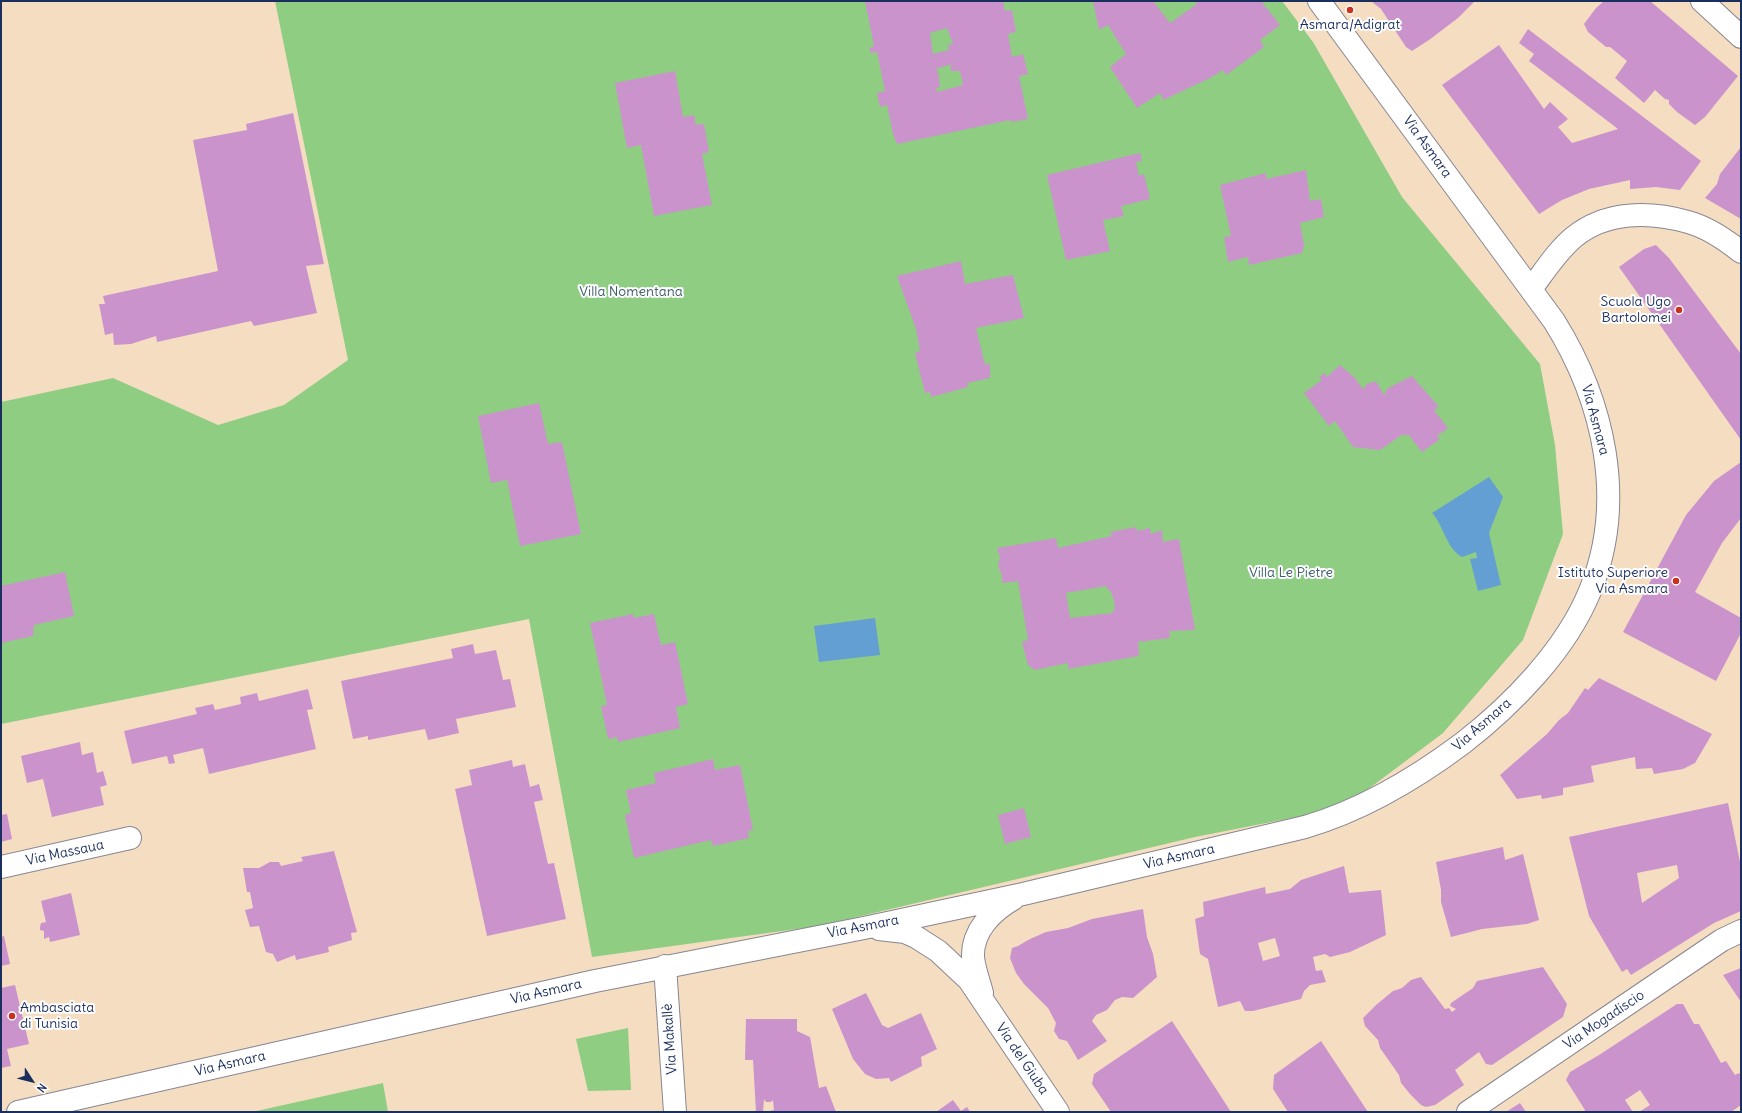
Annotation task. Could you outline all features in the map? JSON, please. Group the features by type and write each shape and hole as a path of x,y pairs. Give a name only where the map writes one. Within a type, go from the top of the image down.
{"street":[{"name":"Via Asmara","path":"18,1112 665,966 864,928 1023,894 1305,827 1358,808 1374,800 1418,774 1471,736 1516,695 1548,659 1577,618 1590,592 1599,567 1606,531 1609,489 1603,441 1582,376 1561,333 1531,289 1319,1"},
{"path":"1702,1 1741,37"},
{"path":"1531,289 1573,237 1591,225 1619,216 1667,218 1688,222 1716,235 1741,252"},
{"name":"Via Massaua","path":"1,867 130,838"},
{"name":"Via del Giuba","path":"986,1005 974,968 973,948 975,938 993,914 1008,902 1023,894"},
{"name":"Via del Giuba","path":"864,928 905,932 927,943 946,958 969,980 1058,1112"},
{"name":"Via Mogadiscio","path":"1468,1112 1722,940 1741,930"},
{"name":"Via Makallè","path":"665,966 675,1112"}],"green space":[{"name":"Villa Nomentana","path":"275,1 1282,1 1313,42 1402,197 1540,364 1555,445 1563,534 1523,640 1443,733 1343,808 1195,837 819,926 592,957 529,619 1,724 1,402 113,378 218,425 284,405 348,360"},
{"path":"628,1028 631,1090 588,1091 576,1039"},
{"path":"383,1083 388,1112 252,1112"}],"water":[{"path":"1489,477 1503,497 1489,533 1501,585 1478,591 1470,559 1477,558 1476,552 1462,557 1457,553 1452,548 1440,524 1432,513"},
{"path":"875,618 880,655 819,662 814,626"}],"building":[{"path":"865,1 1003,1 1005,11 1012,10 1016,32 1008,34 1012,57 1023,54 1028,74 1019,76 1028,119 1011,122 1010,120 897,144 894,138 887,105 880,107 877,93 885,91 877,52 871,53 869,48 874,46","holes":["947,28 953,44 948,45 949,50 933,54 930,33","952,64 950,67 952,71 960,71 963,85 937,92 936,89 940,87 938,72 936,69"]},
{"path":"1093,1 1153,1 1170,23 1193,7 1197,3 1195,1 1261,1 1280,25 1260,40 1264,47 1226,75 1223,70 1210,78 1163,100 1160,93 1137,108 1110,67 1126,54 1108,25 1099,30"},
{"path":"1371,1 1475,1 1458,18 1412,51 1406,47 1381,9"},
{"path":"1604,1 1650,1 1738,76 1705,117 1695,125 1677,112 1669,104 1669,100 1665,99 1655,90 1644,103 1615,78 1627,61 1610,47 1606,47 1588,32 1584,24 1596,8"},
{"path":"1528,29 1701,161 1680,190 1656,187 1630,189 1630,180 1589,189 1562,200 1539,214 1442,85 1499,45 1544,109 1550,102 1568,119 1558,127 1572,143 1618,129 1529,61 1534,54 1519,43"},
{"path":"675,71 683,117 694,115 696,125 704,124 709,152 702,154 712,205 654,216 641,145 627,148 615,83"},
{"path":"293,113 324,264 306,266 317,313 254,326 251,321 157,342 156,336 131,344 114,345 113,333 105,335 99,304 105,304 103,296 218,271 193,140 247,130 246,124"},
{"path":"1741,147 1741,219 1705,198 1717,184 1720,174"},
{"path":"1140,153 1142,161 1136,162 1139,176 1144,174 1150,199 1121,206 1124,216 1103,220 1110,251 1066,260 1047,175"},
{"path":"1306,170 1310,201 1321,199 1324,217 1300,223 1304,246 1302,253 1249,265 1248,257 1228,262 1224,237 1231,236 1220,185 1266,173 1266,179"},
{"name":"Scuola Ugo Bartolomei","path":"1656,245 1669,258 1741,354 1741,440 1619,267 1644,249"},
{"path":"961,261 965,284 1013,275 1024,318 976,328 985,365 990,363 990,378 967,383 968,387 931,397 930,392 925,393 915,353 920,351 916,329 897,276"},
{"path":"1340,365 1354,377 1363,389 1367,384 1376,381 1384,395 1388,388 1412,376 1439,407 1434,410 1448,428 1437,436 1440,439 1422,452 1408,434 1405,436 1403,434 1380,450 1353,447 1335,421 1329,426 1304,393 1322,380 1319,377 1325,373 1327,377"},
{"path":"539,403 548,444 562,442 581,534 520,546 507,480 491,483 478,416"},
{"name":"Istituto Superiore Via Asmara","path":"1741,462 1741,518 1722,543 1695,592 1741,618 1741,633 1716,681 1623,632 1686,515 1714,481"},
{"path":"1136,527 1137,531 1150,528 1151,534 1162,530 1163,542 1179,539 1195,630 1169,631 1170,638 1138,642 1139,656 1068,669 1068,663 1035,670 1028,665 1022,642 1028,640 1018,581 1003,583 998,566 1000,557 997,548 1056,538 1058,548 1112,536 1110,532","holes":["1106,586 1112,594 1115,608 1112,613 1070,618 1066,593"]},
{"path":"65,572 74,616 34,625 33,636 1,643 1,586"},
{"path":"633,614 634,618 654,614 661,645 675,642 688,704 676,707 680,728 618,742 617,737 608,739 601,706 607,705 590,623"},
{"path":"473,644 475,654 496,650 503,680 510,679 516,707 456,719 459,733 428,740 425,729 368,740 368,736 353,739 341,681 453,658 451,649"},
{"path":"1599,678 1712,734 1695,763 1683,769 1654,774 1652,768 1636,769 1635,757 1591,766 1594,782 1563,788 1563,795 1542,799 1541,795 1517,799 1500,775 1547,734 1559,720 1568,713 1585,688 1588,690"},
{"path":"308,689 313,709 307,710 316,749 209,774 203,748 173,755 175,763 169,764 167,756 132,764 124,731 197,714 195,708 213,704 215,710 241,704 240,697 257,693 259,701"},
{"path":"80,742 82,755 93,752 97,773 103,771 107,785 100,787 104,805 52,817 43,779 27,783 21,756"},
{"path":"713,759 715,770 740,765 753,830 748,831 749,838 713,846 711,840 634,858 625,815 631,813 626,790 656,783 654,773"},
{"path":"512,760 513,767 525,764 530,787 539,784 543,800 534,802 548,864 554,863 566,919 487,936 455,789 472,785 469,770"},
{"path":"1728,803 1741,867 1741,911 1714,923 1631,975 1627,969 1622,972 1589,916 1569,837","holes":["1677,865 1679,878 1642,903 1637,873"]},
{"path":"1024,808 1031,837 1005,844 998,815"},
{"path":"7,814 12,839 1,842 1,815"},
{"path":"1503,847 1505,860 1523,854 1539,920 1527,924 1482,929 1451,937 1441,902 1441,890 1436,862"},
{"path":"334,851 357,932 351,933 352,940 328,947 329,952 296,960 295,955 277,962 273,954 266,952 259,926 250,927 245,910 253,908 250,892 247,892 243,868 259,868 270,862 279,862 281,866 303,861 301,857"},
{"path":"1344,866 1349,893 1381,890 1386,935 1350,952 1330,957 1325,954 1313,957 1316,971 1322,970 1326,982 1310,985 1304,991 1301,999 1253,1011 1245,1011 1240,1001 1218,1007 1208,959 1200,954 1195,919 1204,916 1203,902 1265,887 1266,894 1290,889 1301,880","holes":["1275,938 1280,956 1263,961 1258,943"]},
{"path":"71,893 80,935 50,942 49,937 44,939 44,931 40,930 40,927 41,923 46,922 41,901"},
{"path":"1143,909 1147,937 1153,954 1157,977 1133,998 1122,997 1115,1000 1107,1010 1096,1015 1092,1021 1107,1041 1078,1060 1067,1041 1059,1039 1054,1031 1056,1023 1048,1008 1024,984 1016,973 1010,958 1012,948 1046,932 1068,928 1092,919"},
{"path":"4,936 10,964 1,966 1,937"},
{"path":"1543,967 1567,1004 1563,1017 1492,1065 1486,1064 1479,1052 1455,1070 1464,1085 1435,1105 1426,1107 1421,1105 1410,1094 1401,1083 1399,1075 1380,1048 1378,1040 1365,1026 1363,1018 1376,1005 1393,991 1402,988 1411,980 1421,977 1445,1009 1449,1008 1452,1012 1456,1009 1450,1006 1451,1003 1473,988 1477,981"},
{"path":"1741,968 1741,1002 1723,975"},
{"name":"Ambasciata di Tunisia","path":"15,985 29,1044 7,1049 11,1066 1,1068 1,988"},
{"path":"866,993 882,1025 888,1028 921,1013 937,1049 921,1057 922,1066 891,1082 889,1078 876,1079 865,1074 853,1059 832,1009"},
{"path":"1677,1004 1683,1004 1694,1024 1699,1024 1721,1063 1726,1061 1735,1075 1739,1073 1741,1076 1741,1105 1731,1112 1639,1112 1650,1105 1640,1090 1625,1100 1633,1112 1584,1112 1585,1110 1566,1080 1570,1072 1599,1055"},
{"path":"746,1019 797,1019 797,1031 810,1037 819,1088 826,1086 836,1112 766,1112 774,1110 773,1100 771,1102 766,1102 764,1099 763,1112 756,1112 753,1060 745,1060"},
{"path":"1172,1021 1231,1112 1111,1112 1092,1084 1094,1074"},
{"path":"1321,1041 1368,1112 1288,1112 1273,1089 1274,1075"},
{"path":"953,1100 961,1111 967,1107 970,1112 936,1112"},
{"path":"1520,1103 1526,1112 1506,1112"}],"place":[{"name":"Asmara/Adigrat","path":"1350,10"},
{"name":"Scuola Ugo Bartolomei","path":"1679,310"},
{"name":"Istituto Superiore Via Asmara","path":"1676,581"},
{"name":"Ambasciata di Tunisia","path":"12,1016"}],"park label":[{"name":"Villa Le Pietre","path":"1291,573"}]}
